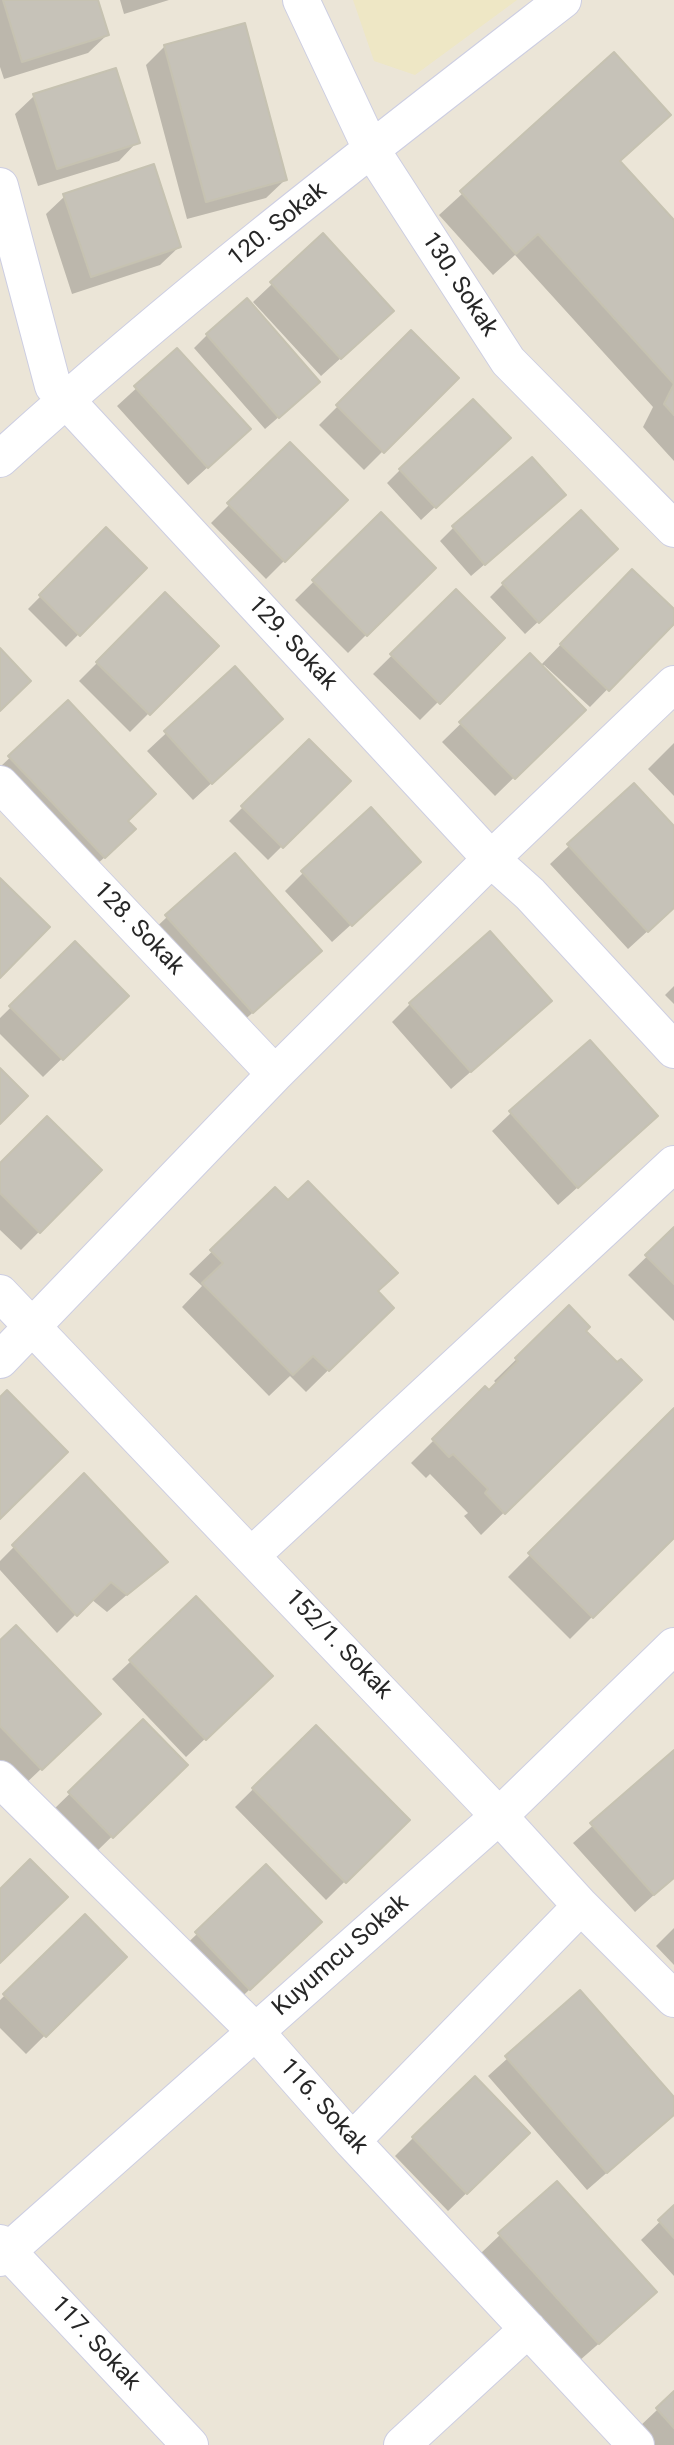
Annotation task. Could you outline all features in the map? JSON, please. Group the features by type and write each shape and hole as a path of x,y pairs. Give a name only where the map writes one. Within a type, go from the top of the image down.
{"street":[{"name":"130. Sokak","path":"301,0 371,149 508,361 674,529"},
{"name":"120. Sokak","path":"0,459 66,399 371,149 563,0"},
{"name":"129. Sokak","path":"0,186 53,386 491,859 530,894 674,1050"},
{"path":"0,1360 275,1074 491,859 674,684"},
{"name":"128. Sokak","path":"0,784 275,1074"},
{"path":"252,1555 674,1164"},
{"name":"152/1. Sokak","path":"0,1293 252,1555 581,1906 674,1999"},
{"name":"Kuyumcu Sokak","path":"2,2250 499,1816 674,1646"},
{"name":"116. Sokak","path":"0,1779 255,2031 352,2141 636,2445"},
{"path":"352,2141 581,1906"},
{"name":"117. Sokak","path":"2,2250 190,2445"},
{"path":"402,2445 528,2329"}],"shaded area":[{"path":"353,0 517,0 415,75 374,61"}],"building":[{"path":"3,0 98,0 109,35 22,62"},
{"path":"245,23 287,180 206,202 164,45"},
{"path":"614,52 671,115 620,161 674,220 674,384 538,234 516,254 460,191"},
{"path":"116,68 140,143 57,169 33,94"},
{"path":"154,164 181,247 91,277 63,194"},
{"path":"323,233 394,311 341,359 270,282"},
{"path":"247,298 320,382 279,418 206,334"},
{"path":"411,330 459,378 384,453 336,405"},
{"path":"177,348 251,429 208,468 134,386"},
{"path":"674,384 674,415 664,404"},
{"path":"473,399 511,438 436,508 399,469"},
{"path":"290,442 348,500 285,562 227,503"},
{"path":"532,457 566,495 485,565 452,526"},
{"path":"581,510 618,549 539,623 502,583"},
{"path":"381,512 436,568 367,636 312,580"},
{"path":"106,527 147,568 80,636 39,595"},
{"path":"632,569 674,609 674,624 609,691 560,644"},
{"path":"456,589 505,638 440,704 390,654"},
{"path":"165,592 219,646 150,715 96,662"},
{"path":"0,648 31,681 0,711"},
{"path":"530,653 586,710 515,779 459,722"},
{"path":"235,666 283,719 212,784 164,731"},
{"path":"68,700 156,794 128,821 136,829 105,858 8,756"},
{"path":"309,739 351,781 283,848 241,806"},
{"path":"634,783 674,826 674,908 648,932 567,844"},
{"path":"371,807 421,862 352,926 301,871"},
{"path":"235,853 322,951 253,1013 165,915"},
{"path":"0,878 50,927 0,978"},
{"path":"490,931 552,1001 471,1072 409,1003"},
{"path":"75,941 129,996 63,1060 9,1006"},
{"path":"590,1040 658,1116 578,1188 509,1111"},
{"path":"0,1068 28,1096 0,1124"},
{"path":"47,1116 102,1170 40,1233 0,1193 0,1163"},
{"path":"308,1181 398,1273 378,1291 394,1308 329,1371 313,1356 293,1375 202,1283 223,1263 210,1250 275,1187 288,1200"},
{"path":"674,1227 674,1284 645,1255"},
{"path":"569,1305 590,1327 586,1331 617,1362 621,1359 642,1380 505,1514 485,1493 488,1489 453,1454 449,1457 432,1439 485,1386 489,1390 518,1361 515,1358"},
{"path":"7,1390 68,1452 0,1519 0,1397"},
{"path":"674,1408 674,1538 593,1618 528,1553"},
{"path":"84,1473 168,1562 127,1595 111,1582 77,1616 12,1545"},
{"path":"196,1596 273,1676 206,1740 129,1660"},
{"path":"16,1625 101,1714 42,1770 0,1726 0,1640"},
{"path":"143,1719 188,1765 113,1838 68,1792"},
{"path":"316,1725 410,1820 346,1883 252,1788"},
{"path":"674,1750 674,1878 654,1895 590,1823"},
{"path":"30,1859 68,1897 0,1963 0,1889"},
{"path":"266,1864 322,1922 250,1990 195,1932"},
{"path":"85,1914 127,1957 46,2037 3,1994"},
{"path":"580,1990 674,2097 674,2115 607,2173 505,2056"},
{"path":"475,2076 530,2133 467,2194 412,2137"},
{"path":"557,2181 657,2292 599,2344 498,2233"},
{"path":"674,2205 674,2238 658,2220"},
{"path":"674,2391 674,2428 656,2408"}]}
